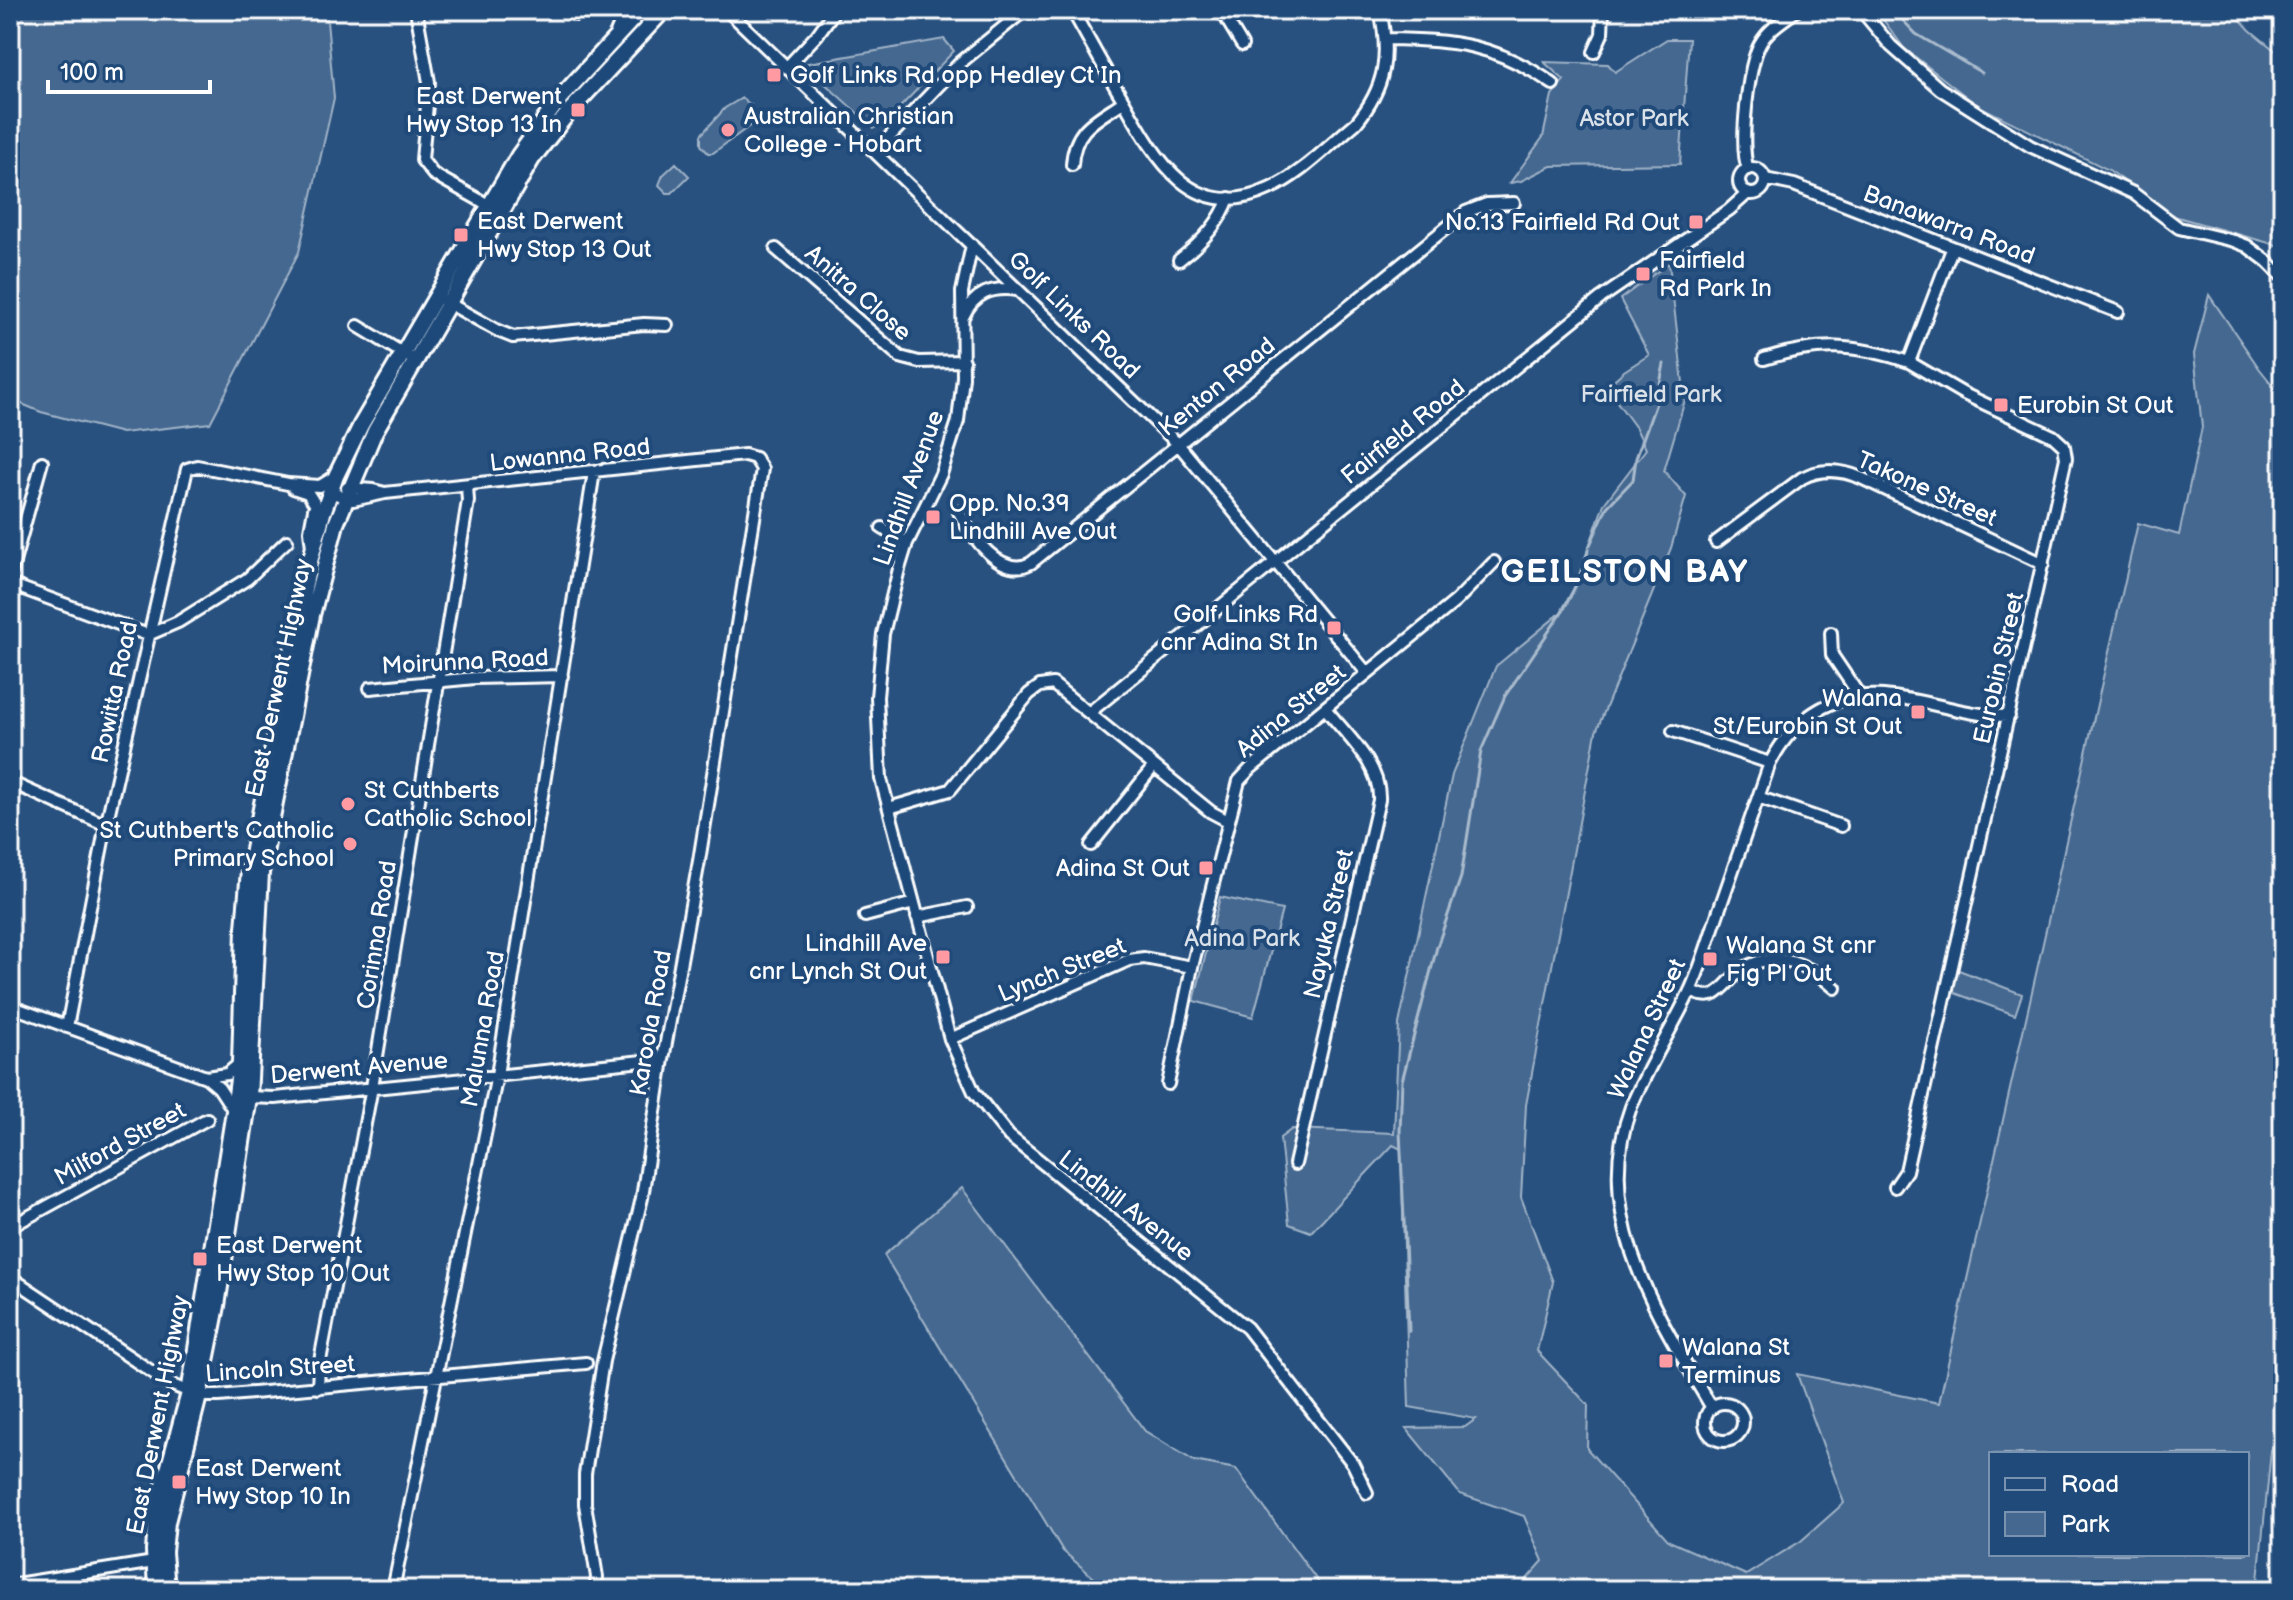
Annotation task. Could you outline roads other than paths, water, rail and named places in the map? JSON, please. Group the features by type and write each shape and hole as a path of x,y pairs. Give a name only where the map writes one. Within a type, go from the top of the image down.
{"main road":[{"name":"East Derwent Highway","path":"156,1590 157,1510 194,1394 234,1111 240,1063 249,870 313,552 330,492 361,425 409,356 494,208 519,155 561,97 641,10"},
{"name":"East Derwent Highway","path":"494,208 608,67 664,10"},
{"name":"East Derwent Highway","path":"167,1590 164,1552 167,1522 194,1394 217,1306 249,1097 261,873 312,615 347,493 409,356"}],"street":[{"path":"416,10 429,82 422,160 433,174 494,208"},
{"path":"614,38 626,10"},
{"name":"Golf Links Road","path":"727,10 1178,444 1367,673"},
{"path":"787,67 835,10"},
{"path":"875,152 960,63 1025,10"},
{"path":"1072,10 1123,102 1168,172 1189,188 1229,198 1253,195 1277,186 1356,123 1373,100 1386,54 1380,10"},
{"path":"1221,10 1242,45"},
{"path":"1594,52 1602,34 1603,10"},
{"path":"1748,169 1743,151 1752,61 1764,38 1797,10"},
{"path":"1861,10 1907,62 1953,97 2055,159 2133,193 2179,228 2247,246 2283,277"},
{"path":"1386,39 1440,40 1480,47 1525,65 1553,84"},
{"path":"1072,165 1073,148 1081,133 1123,102"},
{"path":"1748,169 1759,170 1765,179 1764,187 1759,192 1748,193 1741,188 1739,179 1748,169"},
{"name":"Banawarra Road","path":"1765,179 1794,185 2118,312"},
{"name":"Fairfield Road","path":"1090,712 1601,298 1729,210 1748,193"},
{"path":"1179,260 1219,218 1229,198"},
{"name":"Kenton Road","path":"959,512 972,535 1002,564 1014,568 1025,566 1466,212 1487,204 1514,203"},
{"name":"Lindhill Avenue","path":"972,245 962,292 962,398 950,448 907,543 883,634 879,665 878,755 950,1039 974,1092 1009,1136 1247,1328 1353,1464 1367,1493"},
{"name":"Anitra Close","path":"776,249 900,357 919,362 964,361"},
{"path":"1764,359 1800,349 1834,346 1864,349 1909,362 1952,249"},
{"path":"962,320 969,305 984,293 1004,288 1020,290"},
{"path":"442,299 513,337 644,324 667,325"},
{"path":"358,326 409,356"},
{"name":"Eurobin Street","path":"1895,1187 1906,1171 2066,458 2064,446 2053,436 1964,394 1909,362"},
{"name":"Lowanna Road","path":"330,492 385,493 467,486 745,455 758,462"},
{"path":"10,576 42,462"},
{"name":"Karoola Road","path":"595,1590 597,1577 585,1504 585,1474 603,1361 642,1198 762,477 758,462"},
{"name":"Rowitta Road","path":"67,1027 106,825 187,469 197,466 288,484 320,486 336,476"},
{"name":"Malunna Road","path":"393,1590 497,1075 594,472"},
{"name":"Takone Street","path":"1716,542 1802,478 1818,472 1838,472 1861,478 2043,564"},
{"path":"288,484 308,493 315,504 310,531 313,552"},
{"name":"Corinna Road","path":"318,1388 319,1366 372,1087 439,682 468,501 467,486"},
{"path":"882,528 907,543"},
{"path":"10,584 148,635 178,622 247,579 287,541"},
{"name":"Adina Street","path":"1168,1084 1192,967 1235,789 1244,775 1456,601 1494,562"},
{"path":"1831,633 1832,655 1859,695"},
{"name":"Moirunna Road","path":"370,688 562,676"},
{"path":"889,808 950,790 1029,694 1040,686 1053,684 1211,812 1228,821"},
{"name":"Walana Street","path":"1712,1408 1670,1337 1638,1270 1623,1224 1618,1186 1623,1137 1631,1108 1690,991 1770,763 1781,743 1800,722 1826,705 1859,695 1881,695 1982,715 2009,716"},
{"name":"Nayuka Street","path":"1295,1164 1379,800 1374,771 1325,708"},
{"path":"1673,731 1770,763"},
{"path":"1091,845 1154,766"},
{"path":"10,782 106,825"},
{"path":"1758,797 1841,826"},
{"path":"865,916 914,903"},
{"path":"917,917 967,907"},
{"name":"Lynch Street","path":"950,1039 1129,960 1151,958 1192,967"},
{"path":"1690,991 1711,996 1743,969 1778,959 1806,965 1835,988"},
{"path":"10,1006 206,1077 219,1088 234,1111"},
{"name":"Derwent Avenue","path":"249,1097 275,1098 663,1059"},
{"name":"Derwent Avenue","path":"206,1077 227,1074 240,1063"},
{"name":"Milford Street","path":"10,1227 207,1119"},
{"name":"Lincoln Street","path":"10,1277 170,1384 194,1394 318,1388 586,1363"},
{"path":"18,1586 154,1562"}],"waterway":[{"path":"1893,10 1916,34 1982,73"},
{"path":"1590,545 1607,507 1633,480 1636,458 1656,403 1664,364"},
{"path":"1409,1331 1400,1131 1402,1081 1437,947 1461,877 1481,751 1505,696 1560,615 1585,568 1588,550"}],"place":[{"name":"Golf Links Rd opp Hedley Ct In","path":"774,75"},
{"name":"East Derwent Hwy Stop 13 In","path":"578,110"},
{"name":"Australian Christian College - Hobart","path":"728,130"},
{"name":"No.13 Fairfield Rd Out","path":"1696,222"},
{"name":"East Derwent Hwy Stop 13 Out","path":"461,235"},
{"name":"Fairfield Rd Park In","path":"1643,274"},
{"name":"Eurobin St Out","path":"2001,405"},
{"name":"Opp. No.39 Lindhill Ave Out","path":"933,517"},
{"name":"Golf Links Rd cnr Adina St In","path":"1334,628"},
{"name":"Walana St/Eurobin St Out","path":"1918,712"},
{"name":"St Cuthberts Catholic School","path":"348,804"},
{"name":"St Cuthbert's Catholic Primary School","path":"350,844"},
{"name":"Adina St Out","path":"1206,868"},
{"name":"Lindhill Ave cnr Lynch St Out","path":"943,957"},
{"name":"Walana St cnr Fig Pl Out","path":"1710,959"},
{"name":"East Derwent Hwy Stop 10 Out","path":"200,1259"},
{"name":"Walana St Terminus","path":"1666,1361"},
{"name":"East Derwent Hwy Stop 10 In","path":"179,1482"}],"district":[{"name":"GEILSTON BAY","path":"1625,572"}],"park label":[{"name":"Astor Park","path":"1634,118"},
{"name":"Fairfield Park","path":"1651,394"},
{"name":"Adina Park","path":"1242,938"}]}
